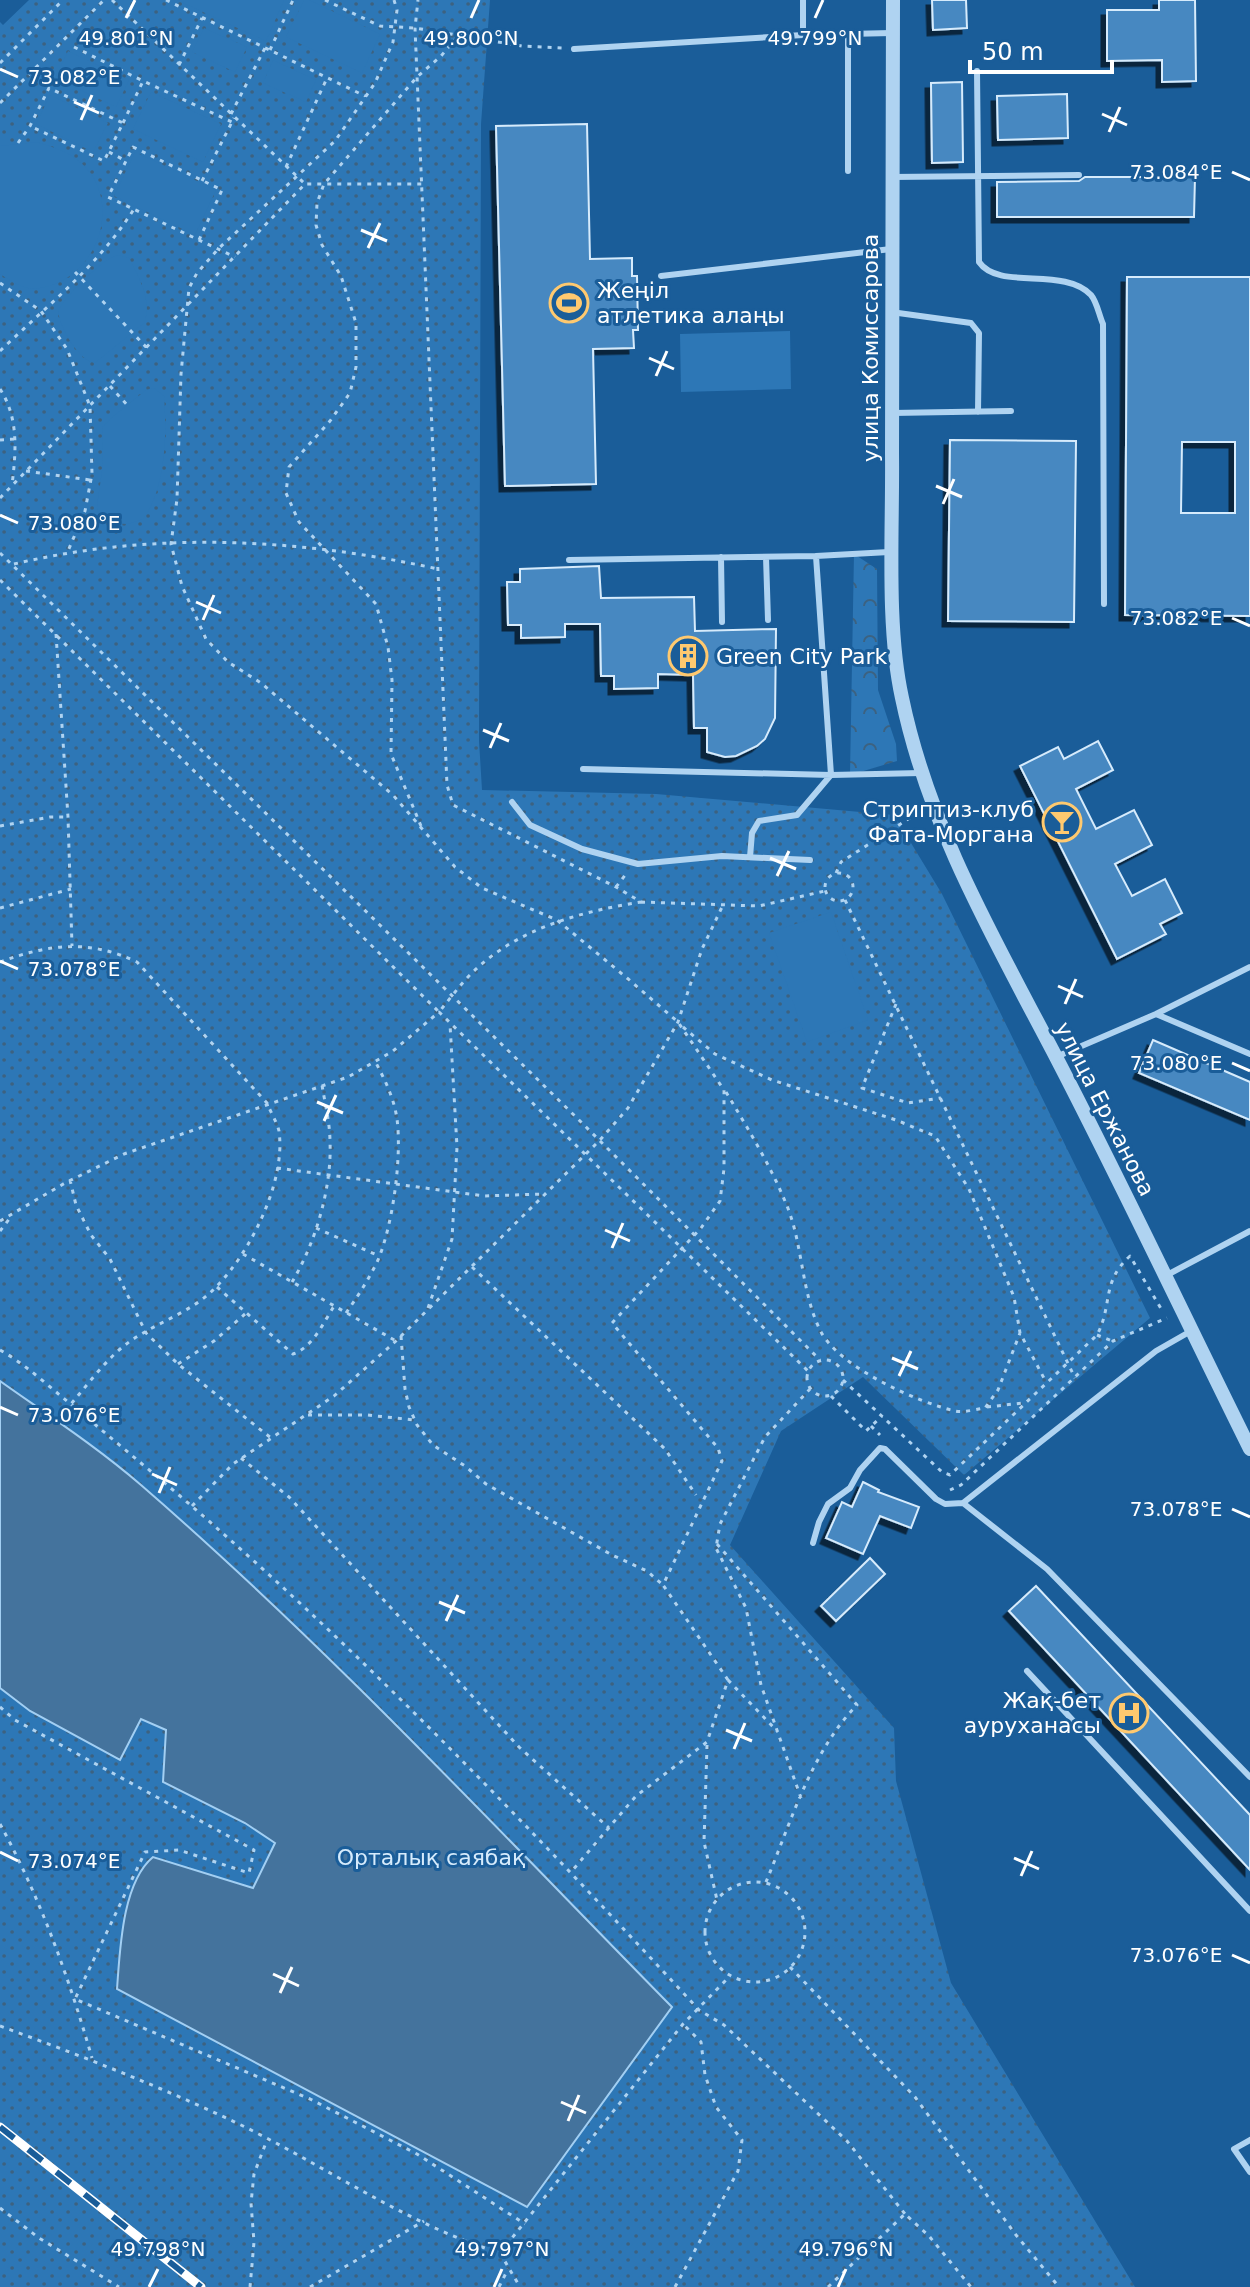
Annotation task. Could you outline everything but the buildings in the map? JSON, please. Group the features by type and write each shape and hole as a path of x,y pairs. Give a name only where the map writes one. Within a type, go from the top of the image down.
{"street":[{"name":"улица Комиссарова","path":"893,0 893,552 895,645 901,696"},
{"name":"улица Ержанова","path":"901,696 935,816 958,867 1250,1449"}],"lane":[{"path":"803,0 803,35"},
{"path":"574,49 803,35 892,33"},
{"path":"848,36 848,171"},
{"path":"977,71 979,262 984,270 998,274 1060,281 1081,287 1093,296 1103,324 1104,604"},
{"path":"891,177 1079,175"},
{"path":"661,276 891,249"},
{"path":"891,312 971,323 979,333 978,412"},
{"path":"892,413 1011,411"},
{"path":"569,560 893,552"},
{"path":"750,857 752,833 759,821 797,815 831,775 816,556"},
{"path":"721,557 722,622"},
{"path":"766,557 768,620"},
{"path":"583,769 831,775 921,773"},
{"path":"512,802 530,825 582,849 638,864 722,856 810,860"},
{"path":"1056,1057 1156,1014 1250,967"},
{"path":"1156,1014 1250,1054"},
{"path":"1164,1276 1250,1231"},
{"path":"813,1543 828,1504 850,1488 860,1470 880,1448 885,1449 936,1499 945,1504 963,1503 1156,1351 1191,1331"},
{"path":"963,1503 1047,1569 1250,1777"},
{"path":"1027,1671 1250,1911"},
{"path":"1250,2140 1234,2149 1250,2172"}],"path":[{"path":"0,63 63,0"},
{"path":"0,103 104,0"},
{"path":"112,0 305,184 422,184"},
{"path":"166,0 366,97"},
{"path":"202,181 293,0"},
{"path":"325,0 380,26 415,28 522,46 574,49"},
{"path":"394,0 397,10 393,42 375,83 335,141 218,249 197,273 189,288 181,374 177,499 171,544 182,586 206,639 228,662 261,683 393,795 455,867 482,888 557,920 715,1054 772,1080 896,1120 935,1136 969,1189 1014,1297 1020,1333 1046,1382"},
{"path":"418,0 415,28 447,785 453,805 641,902"},
{"path":"179,65 202,17"},
{"path":"422,830 391,754 392,680 388,647 376,604 299,522 286,493 289,467 350,393 356,367 356,323 341,276 322,245 316,225 317,203 324,184 417,77 459,35"},
{"path":"74,47 143,81 233,118"},
{"path":"286,167 327,78"},
{"path":"30,126 104,161 143,81"},
{"path":"18,143 49,88 123,123"},
{"path":"199,240 222,190 133,147 108,197 134,209 199,240 235,257"},
{"path":"109,152 126,161"},
{"path":"0,498 305,184"},
{"path":"0,351 81,277 112,243 134,209"},
{"path":"75,272 147,347"},
{"path":"0,283 41,311 67,349 90,406 90,480 85,511 68,551"},
{"path":"110,386 128,406"},
{"path":"0,389 8,400 14,421 12,485"},
{"path":"0,440 14,439"},
{"path":"26,471 90,480"},
{"path":"12,565 68,551 242,541 376,556 438,569"},
{"path":"0,553 600,1140 820,1360 837,1364"},
{"path":"0,580 808,1371"},
{"path":"56,632 68,817 72,946"},
{"path":"845,900 831,899 825,891 827,879 836,873 841,862 916,814"},
{"path":"0,826 68,817"},
{"path":"836,873 847,875 852,881 854,888 845,900"},
{"path":"0,908 71,889"},
{"path":"0,1221 70,1180 124,1154 348,1077 393,1051 439,1012 468,977 508,946 557,920 641,902 759,906 789,902 825,891"},
{"path":"845,900 1075,1378"},
{"path":"192,1506 241,1458 334,1396 396,1341 543,1194 586,1156 628,1108 678,1022 702,949 723,905"},
{"path":"0,962 28,952 72,946 110,949 137,962 267,1103 279,1130 275,1184 250,1243 217,1287 194,1305 129,1342 71,1404"},
{"path":"896,1004 862,1088 908,1103 941,1098"},
{"path":"678,1022 753,1138 788,1208 807,1296 822,1334 844,1356 886,1386 958,1412 1023,1403"},
{"path":"426,1312 452,1239 457,1147 450,1023"},
{"path":"346,1313 366,1285 379,1256 395,1184 397,1120 390,1090 375,1061"},
{"path":"292,1282 305,1260 316,1228 327,1175 330,1143 322,1085"},
{"path":"663,1585 722,1461 718,1448 612,1323 694,1234 720,1201 724,1169 724,1090"},
{"path":"276,1168 484,1196 543,1194"},
{"path":"70,1180 76,1205 91,1235 110,1259 146,1333 178,1364 271,1438"},
{"path":"0,1231 12,1215"},
{"path":"316,1228 379,1256"},
{"path":"242,1253 396,1341"},
{"path":"837,1364 843,1380 942,1472 950,1475 1097,1335 1104,1322 1112,1278 1130,1256 1166,1318"},
{"path":"472,1267 665,1449 696,1495"},
{"path":"217,1287 293,1354 309,1343 334,1306"},
{"path":"945,1491 961,1485 1113,1341 1182,1311"},
{"path":"178,1364 214,1341 245,1314"},
{"path":"985,1408 998,1390 1020,1333"},
{"path":"1097,1335 1113,1341"},
{"path":"401,1336 405,1389 415,1420 433,1445 486,1484 612,1555 647,1571 663,1585 728,1680 781,1735"},
{"path":"0,1350 71,1404 224,1534 442,1741 571,1872 699,2010 724,2025 847,2141 905,2214 929,2236 971,2287"},
{"path":"837,1364 844,1356"},
{"path":"820,1360 808,1371 810,1389 822,1397 831,1396 838,1391 843,1380"},
{"path":"801,1798 761,1685 746,1608 718,1553 717,1544 720,1524 765,1437 810,1389"},
{"path":"831,1396 866,1431 882,1416"},
{"path":"308,1415 367,1415 415,1420"},
{"path":"871,1426 881,1436"},
{"path":"241,1458 289,1497 519,1747 609,1828"},
{"path":"717,1544 857,1705 821,1753 766,1882"},
{"path":"717,1900 704,1842 707,1742 728,1680"},
{"path":"0,1707 15,1720 254,1850 249,1873 179,1850 145,1852 75,1999"},
{"path":"571,1872 636,1796 707,1742"},
{"path":"0,1824 20,1861 75,1999 93,2061"},
{"path":"750,1881 766,1882 780,1888 801,1910 805,1925 804,1940 799,1955 782,1974 762,1982 752,1982 730,1976 713,1959 705,1938 705,1922 717,1900 735,1885 750,1881"},
{"path":"790,1967 915,2097 1016,2235 1059,2287"},
{"path":"500,2253 683,2024 730,1976"},
{"path":"75,1999 310,2099 417,2154 525,2224"},
{"path":"675,2287 738,2171 742,2140 716,2107 705,2075 701,2042 683,2024"},
{"path":"0,2026 93,2061 244,2127 469,2244 500,2253 520,2287"},
{"path":"250,2287 254,2242 251,2203 254,2174 267,2140"},
{"path":"0,2208 39,2238 119,2287"},
{"path":"828,2287 905,2214"},
{"path":"310,2287 424,2221"},
{"path":"499,2287 508,2267"}],"green space":[{"name":"Орталық саябақ","path":"29,0 490,0 481,124 479,741 482,790 656,794 894,815 942,894 1150,1318 964,1475 863,1377 781,1431 730,1545 894,1728 896,1781 951,1983 1135,2287 0,2287 0,22 3,25"},
{"path":"177,0 284,0 266,41"},
{"path":"304,0 380,34 362,73 286,37"},
{"path":"204,28 247,47 235,72 192,52"},
{"path":"68,51 129,80 116,107 55,78"},
{"path":"273,60 316,80 306,102 263,83"},
{"path":"151,92 221,124 203,162 133,129"},
{"path":"50,95 108,123 93,152 36,124"},
{"path":"36,142 67,153 91,173 103,209 101,228 84,263 70,276 34,289 21,286 0,274 0,146"},
{"path":"135,152 216,190 195,235 114,196"},
{"path":"119,255 129,258 137,273 146,299 146,315 144,323 95,363 82,356 71,343 58,312 85,279 104,262"},
{"path":"790,331 791,389 681,392 680,334"},
{"path":"154,388 164,396 165,443 161,476 151,507 143,519 128,524 105,523 99,517 97,506 103,464 102,428 146,390"},
{"path":"854,554 877,569 878,690 896,744 897,761 850,775"},
{"path":"831,912 868,1020 807,1042 769,933"}],"shaded area":[{"path":"0,1381 124,1471 279,1610 672,2007 527,2207 117,1989 124,1918 135,1883 153,1857 253,1888 275,1843 245,1823 163,1782 166,1730 141,1719 120,1760 30,1711 0,1688"}],"railway":[{"path":"0,2127 201,2287"}],"place":[{"name":"Жеңіл атлетика алаңы","path":"569,303"},
{"name":"Green City Park","path":"688,656"},
{"name":"Стриптиз-клуб Фата-Моргана","path":"1062,822"},
{"name":"Жақ-бет ауруханасы","path":"1129,1713"}]}
